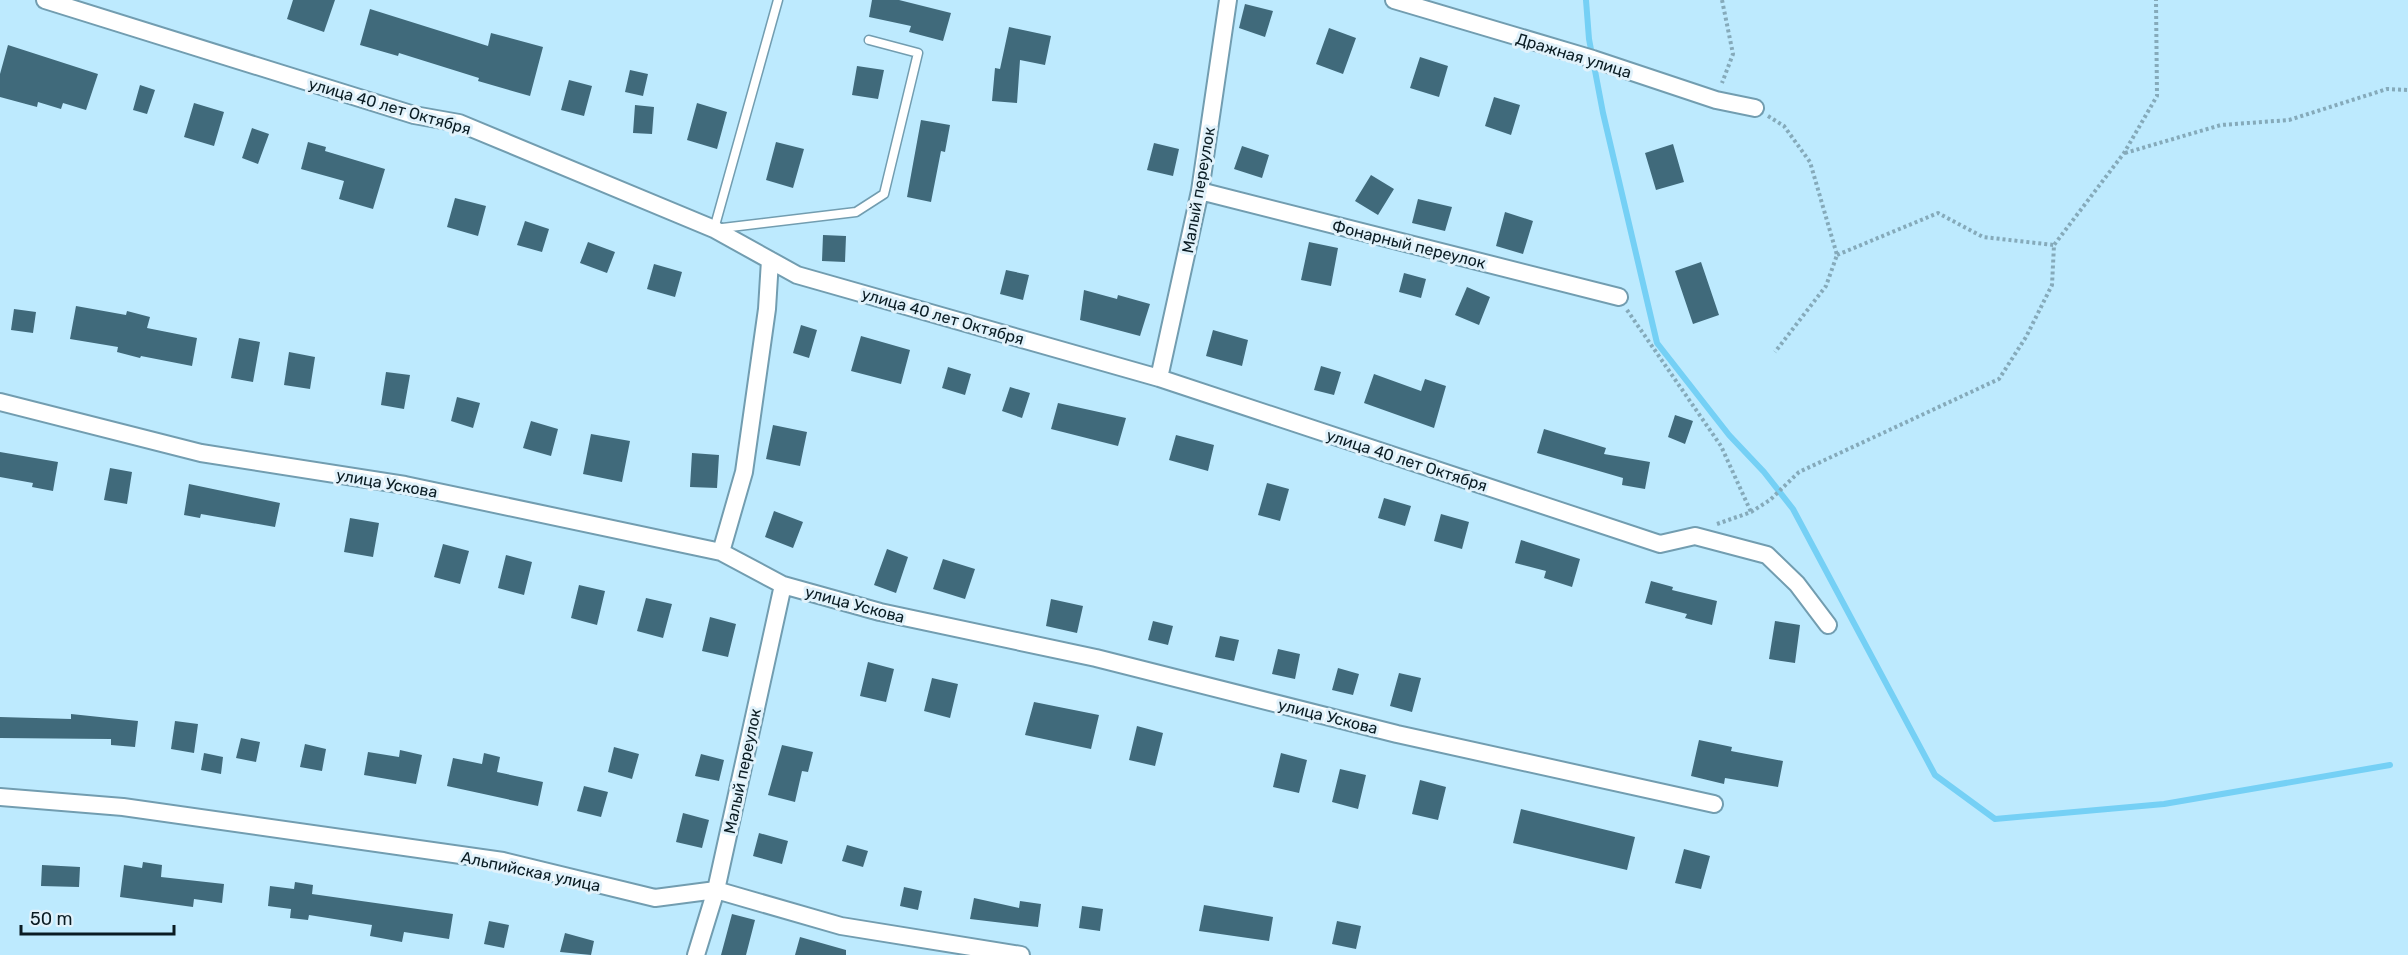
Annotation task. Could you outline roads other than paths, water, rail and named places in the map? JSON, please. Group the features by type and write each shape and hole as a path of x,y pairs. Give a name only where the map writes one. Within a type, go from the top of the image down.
{"street":[{"name":"улица 40 лет Октября","path":"45,0 414,115 459,123 714,229 797,274 1159,378 1660,544 1695,536 1767,555 1797,584 1828,625"},
{"name":"Малый переулок","path":"1159,378 1200,191 1228,0"},
{"name":"Дражная улица","path":"1394,0 1593,59 1716,100 1755,108"},
{"name":"Фонарный переулок","path":"1200,191 1618,297"},
{"path":"722,552 744,472 767,309 770,260"},
{"name":"улица Ускова","path":"0,402 201,453 405,485 722,552 783,585 880,612 1096,658 1397,734 1714,804"},
{"name":"Малый переулок","path":"696,955 716,890 783,585"},
{"name":"Альпийская улица","path":"0,797 123,807 502,861 655,898 716,890 841,926 1021,955"}],"lane":[{"path":"778,0 714,229 856,212 884,194 897,151 918,53 869,40"}],"waterway":[{"path":"1586,0 1589,39 1603,113 1657,343 1729,435 1764,472 1793,509 1935,775 1995,819 2164,804 2390,765"}]}
